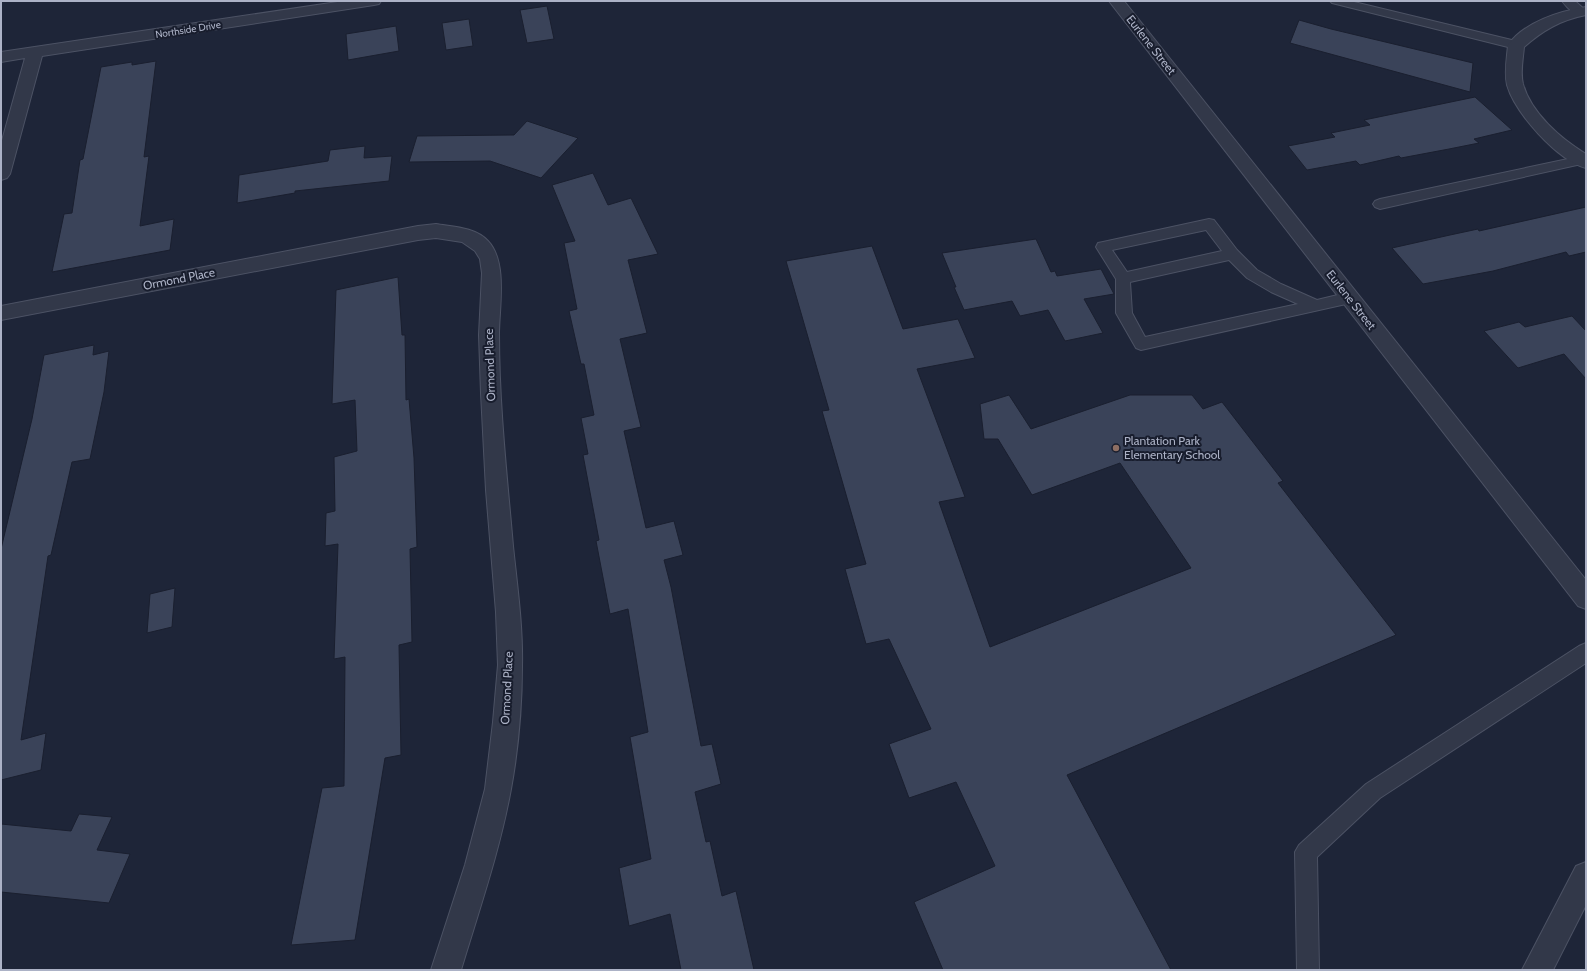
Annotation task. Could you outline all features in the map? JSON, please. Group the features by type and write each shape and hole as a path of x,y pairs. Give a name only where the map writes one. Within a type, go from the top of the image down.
{"street":[{"name":"Northside Drive","path":"1,57 374,1"},
{"name":"Eurlene Street","path":"1116,1 1586,598"},
{"path":"1583,11 1566,14 1539,26 1516,45 1513,72 1519,96 1529,110 1560,144 1584,161"},
{"path":"1,174 35,52"},
{"name":"Ormond Place","path":"1,313 418,233 436,231 467,236 482,246 489,259 491,273 489,334 491,393 497,490 508,612 510,665 506,722 498,789 479,865 446,970"},
{"path":"1537,970 1586,876"}],"lane":[{"path":"1336,1 1516,45"},
{"path":"1568,1 1583,11"},
{"path":"1380,204 1584,161"},
{"path":"1315,305 1276,288 1252,274 1232,254 1209,224 1103,247 1123,278 1124,314 1141,344 1350,298"},
{"path":"1123,278 1232,254"},
{"path":"1308,970 1306,852 1373,791 1586,652"}],"building":[{"path":"547,6 554,39 527,43 520,10"},
{"path":"469,19 473,46 446,50 442,23"},
{"path":"1299,20 1473,63 1470,92 1290,43"},
{"path":"396,26 399,51 348,60 346,34"},
{"path":"156,61 144,157 149,156 140,226 174,219 170,250 52,272 64,214 72,213 80,160 83,159 101,67 132,62 132,65"},
{"path":"1475,97 1512,130 1474,139 1479,143 1449,149 1401,158 1399,156 1360,165 1356,161 1307,170 1288,146 1335,137 1331,133 1370,125 1364,120"},
{"path":"527,121 578,138 541,178 490,161 409,162 417,136 514,135"},
{"path":"365,146 364,158 392,156 389,181 295,191 295,193 237,203 239,175 328,161 330,150"},
{"path":"593,173 608,205 631,198 658,254 628,260 647,333 620,339 641,427 624,431 646,528 674,521 683,555 664,560 671,587 701,746 712,744 721,784 695,792 706,842 710,841 722,896 736,891 754,970 681,970 670,914 629,926 619,868 651,859 630,737 648,732 628,609 610,614 596,541 599,540 583,455 588,454 581,418 594,415 584,364 581,364 569,311 577,309 564,243 575,241 552,185"},
{"path":"1586,207 1586,252 1569,256 1566,252 1493,271 1423,284 1392,248 1478,229 1479,231"},
{"path":"1036,239 1051,272 1055,271 1057,276 1101,269 1114,294 1084,299 1103,333 1065,341 1048,310 1020,316 1012,301 964,310 942,253"},
{"path":"872,246 903,329 958,319 975,358 917,369 965,497 939,502 990,647 1191,568 1120,463 1032,495 998,439 984,439 980,404 1009,395 1031,429 1130,395 1192,395 1203,409 1222,402 1283,481 1278,483 1396,635 1067,775 1171,970 943,970 914,902 995,866 956,782 909,798 889,744 931,729 889,639 866,644 845,569 866,564 822,411 829,410 786,261"},
{"path":"398,277 402,335 405,335 406,400 409,399 414,458 417,547 410,549 412,642 399,645 401,755 385,758 355,940 291,945 322,788 344,786 345,657 334,659 338,544 325,546 326,513 335,511 334,457 357,451 355,400 332,404 336,290"},
{"path":"1572,316 1586,331 1586,379 1564,354 1518,368 1484,331 1519,322 1525,327"},
{"path":"94,345 93,355 109,351 104,392 90,459 72,462 51,555 48,556 21,740 46,733 41,770 1,780 1,549 32,419 44,355"},
{"path":"175,588 172,627 147,633 150,594"},
{"path":"79,814 112,817 97,850 130,854 109,903 1,892 1,824 71,831"}],"place":[{"name":"Plantation Park Elementary School","path":"1116,448"}]}
